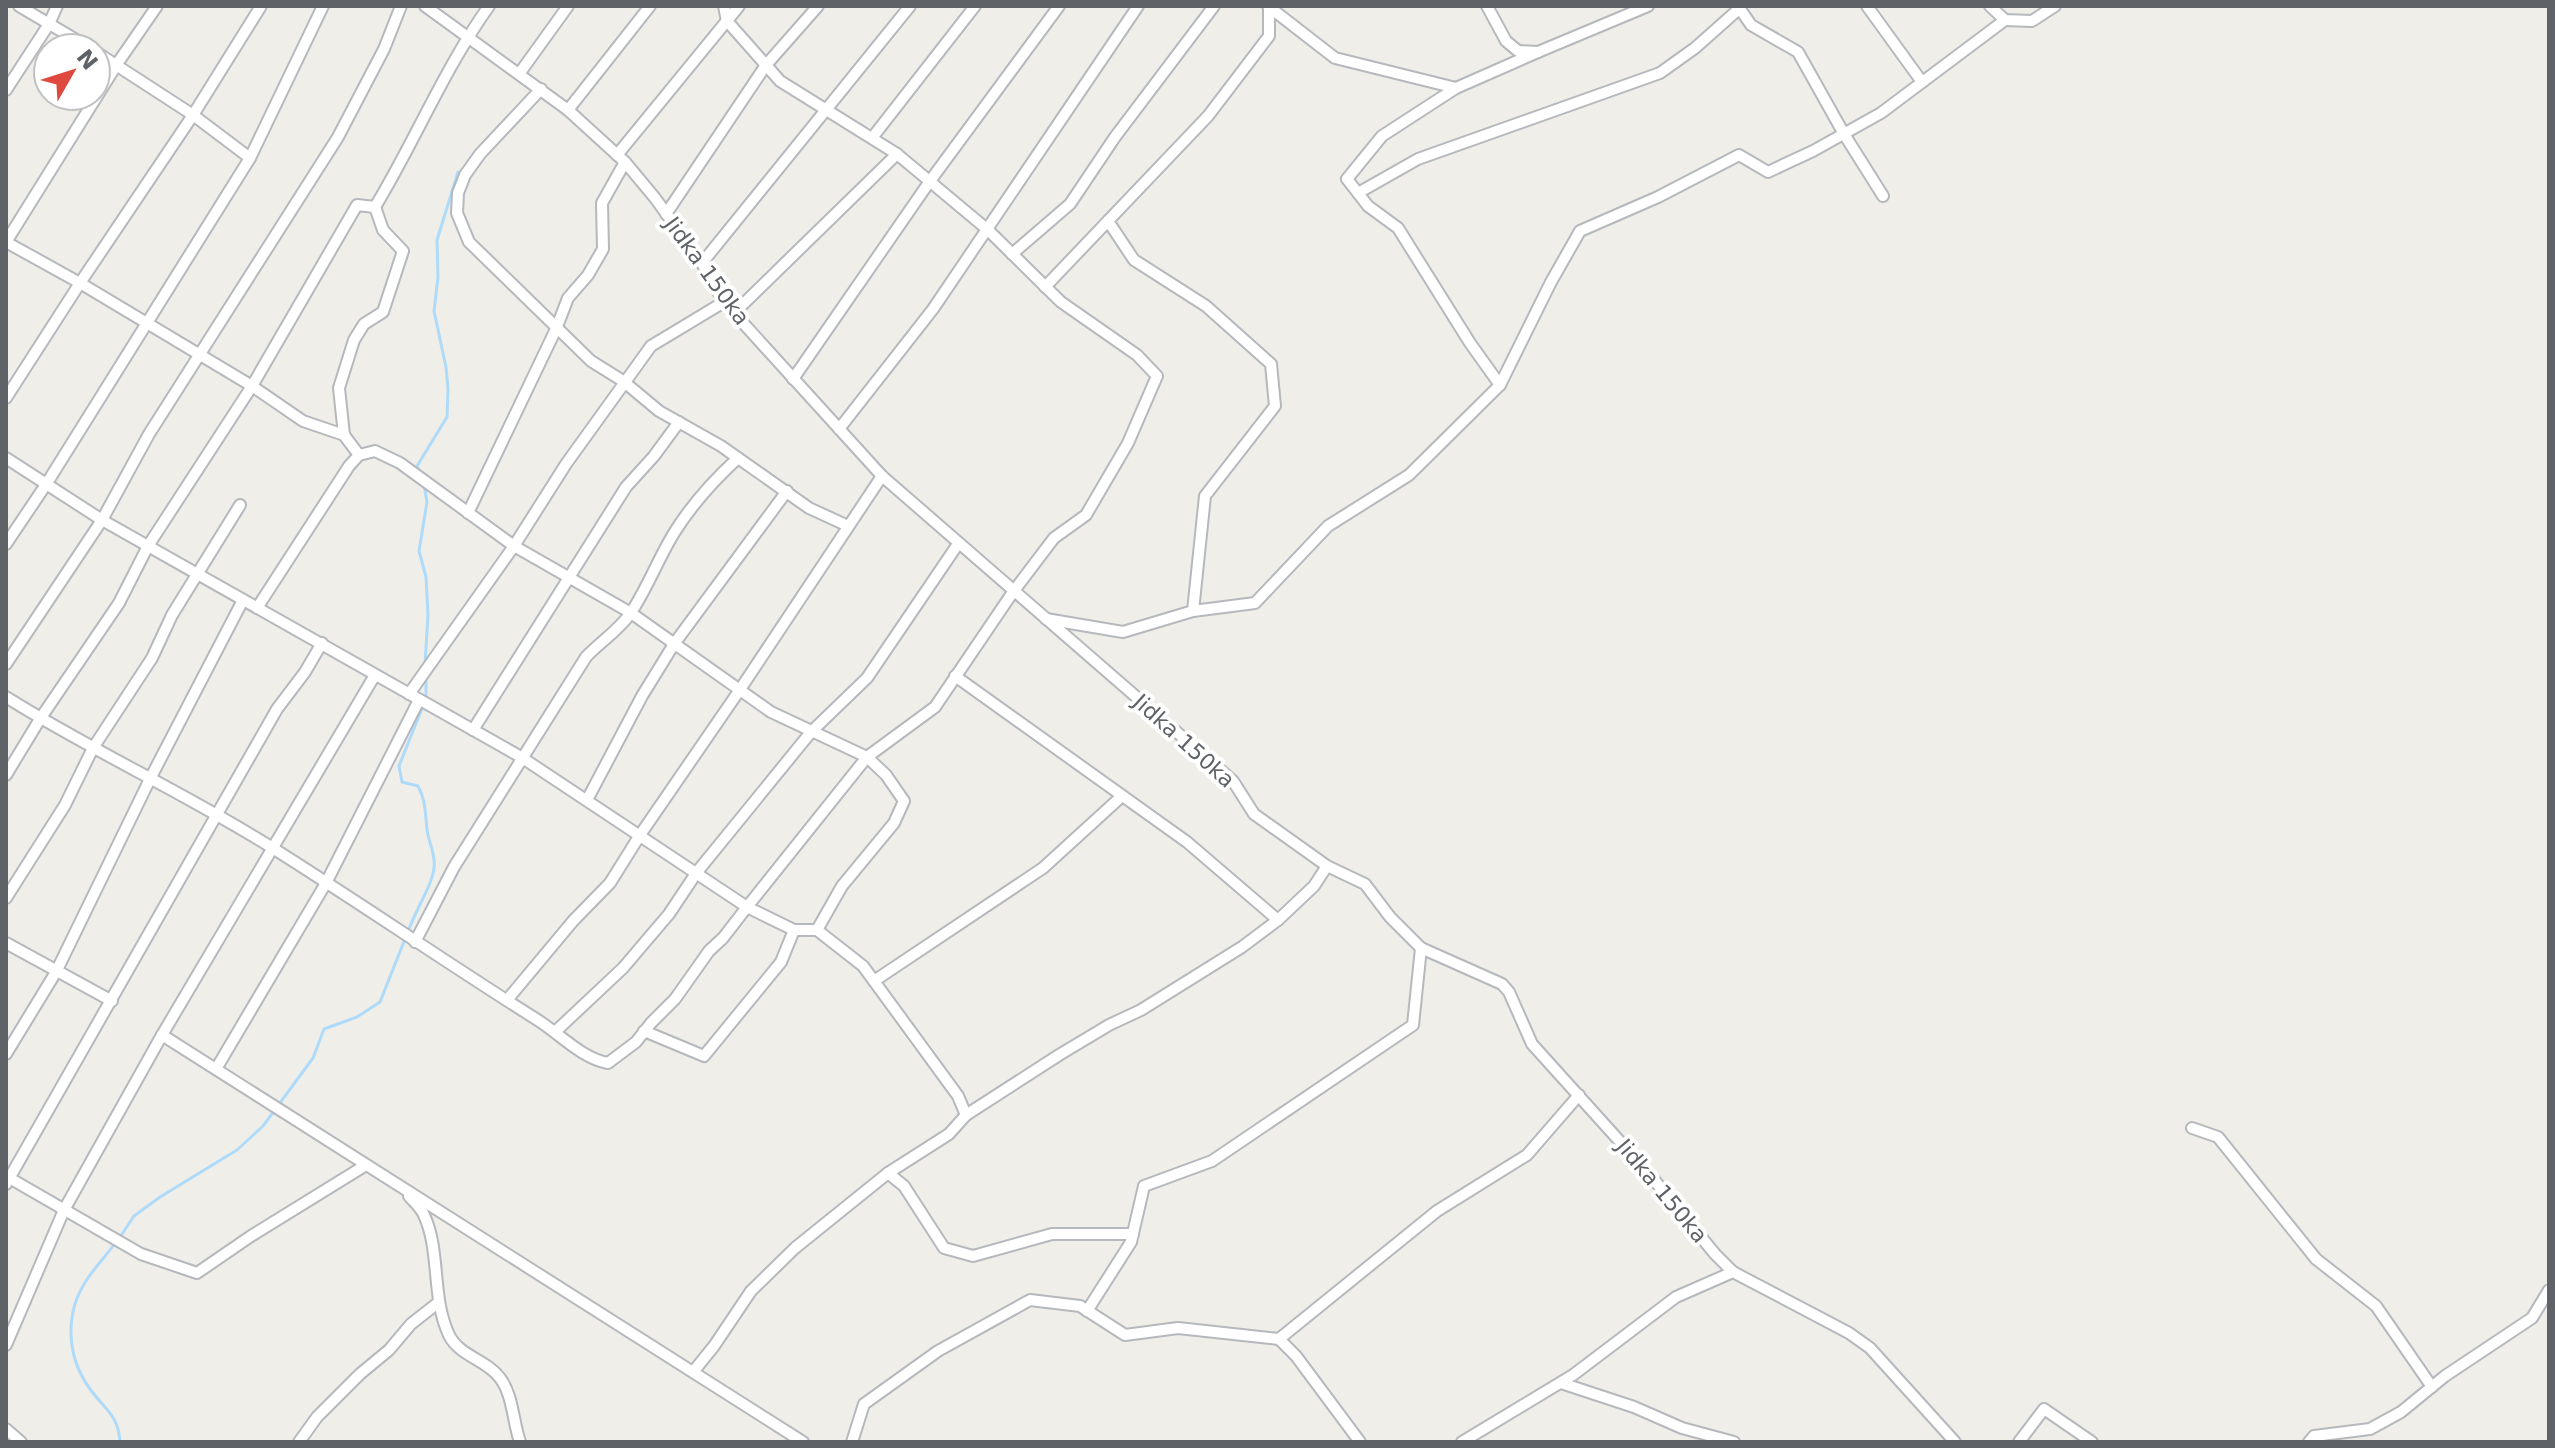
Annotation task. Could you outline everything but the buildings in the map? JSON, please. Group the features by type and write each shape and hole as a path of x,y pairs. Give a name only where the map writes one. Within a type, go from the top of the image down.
{"street":[{"path":"19,6 63,32"},
{"path":"6,90 49,24 57,6"},
{"path":"157,6 117,64 6,242 199,354 303,421 344,435"},
{"path":"6,398 193,115 261,6"},
{"path":"6,544 250,158 323,6"},
{"path":"6,664 102,520 149,434 338,137 384,49 401,6"},
{"name":"Jidka 150ka","path":"425,6 541,89 621,158 702,263 724,302 882,476 1233,781 1254,814 1327,866 1365,884 1390,917 1421,948 1502,984 1509,992 1528,1038 1733,1272 1849,1333 1870,1348 1955,1442"},
{"path":"375,207 467,37 489,6"},
{"path":"519,74 568,6"},
{"path":"568,110 650,6"},
{"path":"6,697 40,719 216,813 272,847 556,1031 593,1060 608,1063 636,1042 675,999 709,951 723,938 867,757 935,707 1013,592 1054,538 1086,515 1128,443 1157,376 1137,355 1061,302 988,230 897,154 780,81 727,21 724,6"},
{"path":"468,513 568,298 588,275 603,249 602,203 621,158 739,6"},
{"path":"666,214 766,65 818,6"},
{"path":"702,263 910,6"},
{"path":"872,138 975,6"},
{"path":"793,379 930,181 1059,6"},
{"path":"839,429 933,309 1138,6"},
{"path":"1012,254 1070,204 1115,137 1214,6"},
{"path":"1045,287 1208,116 1269,36 1269,6"},
{"path":"1269,6 1335,58 1456,88"},
{"path":"1487,6 1506,41 1518,51 1538,52"},
{"path":"1867,6 1922,82"},
{"path":"1990,6 2005,20"},
{"path":"1045,619 1123,632 1193,611 1255,603 1328,526 1409,475 1500,385 1580,231 1658,197 1739,155 1768,172 1881,113 2005,20 2032,21 2055,6"},
{"path":"1500,385 1398,228 1368,206 1347,179 1382,136 1456,88 1640,7"},
{"path":"1358,193 1418,159 1660,73 1695,48 1739,7 1751,25 1798,52 1883,196"},
{"path":"112,61 193,115 250,158"},
{"path":"541,89 480,154 465,175 458,193 457,213 469,242 591,361 623,381 659,411 738,458 809,508 848,526"},
{"path":"734,313 897,154"},
{"path":"6,775 119,603 148,546 252,386 357,205 375,207"},
{"path":"359,455 344,435 339,388 354,340 364,324 383,312 403,251 383,230 375,207"},
{"path":"1108,221 1134,260 1206,306 1271,364 1275,406 1205,496 1193,611"},
{"path":"216,1069 326,883 414,697 566,464 651,346 724,302"},
{"path":"473,730 626,487 679,422"},
{"path":"257,608 359,455 375,451 400,463 514,546 631,613 771,712 867,757 886,775 904,801 894,823 842,886 817,930"},
{"path":"6,458 102,520 521,757 747,907 794,930 817,930 863,966 958,1096 966,1115"},
{"path":"415,942 454,867 586,657 614,633 631,613 674,533 697,499 738,458"},
{"path":"507,1000 573,921 610,883 882,476"},
{"path":"587,800 642,696 674,644 787,491"},
{"path":"6,898 65,805 93,748 152,658 172,615 240,505"},
{"path":"556,1031 623,968 811,732 867,678 958,544"},
{"path":"6,1054 56,972 150,779 243,600"},
{"path":"322,643 277,709 7,1179 141,1254 197,1273 366,1165"},
{"path":"6,1345 64,1210 162,1035 375,675"},
{"path":"955,676 1187,842 1278,920"},
{"path":"874,981 1043,868 1122,796"},
{"path":"693,1372 751,1291 795,1248 888,1173 949,1134 966,1115 1109,1025 1141,1010 1242,947 1278,920 1314,886 1327,866"},
{"path":"644,1031 704,1056 781,962 794,930"},
{"path":"6,943 112,1001"},
{"path":"1087,1311 1131,1242 1144,1186 1212,1161 1413,1025 1421,948"},
{"path":"162,1035 803,1442"},
{"path":"1279,1339 1437,1211 1527,1155 1579,1095"},
{"path":"2192,1128 2218,1137 2316,1259 2376,1306 2432,1387"},
{"path":"888,1173 904,1186 944,1248 973,1256 1052,1234 1133,1234"},
{"path":"400,1186 423,1212 431,1234 436,1290 450,1337 466,1353 487,1365 501,1378 520,1442"},
{"path":"1462,1442 1561,1383 1676,1297 1733,1272"},
{"path":"2309,1442 2314,1436 2370,1429 2401,1412 2532,1318 2549,1290"},
{"path":"852,1442 864,1404 938,1351 1030,1300 1080,1306 1125,1335 1178,1328 1279,1339 1296,1356 1360,1442"},
{"path":"299,1442 317,1417 360,1374 389,1350 411,1324 439,1302"},
{"path":"1561,1383 1634,1407 1682,1428 1734,1442"},
{"path":"2019,1442 2044,1409 2092,1442"},
{"path":"6,1429 21,1442"}],"waterway":[{"path":"419,471 417,466 447,417 446,367 434,311 438,277 437,240 458,172"},
{"path":"424,485 427,502 419,551 426,577 428,615 425,664"},
{"path":"426,675 426,699"},
{"path":"408,932 433,874 434,862 421,791 418,786 402,782 399,766 423,706"},
{"path":"120,1237 134,1216 237,1150 263,1126 313,1058 324,1029 357,1017 380,1002 405,939"},
{"path":"115,1243 80,1291 71,1334 76,1363 90,1389 114,1418 120,1442"}]}
